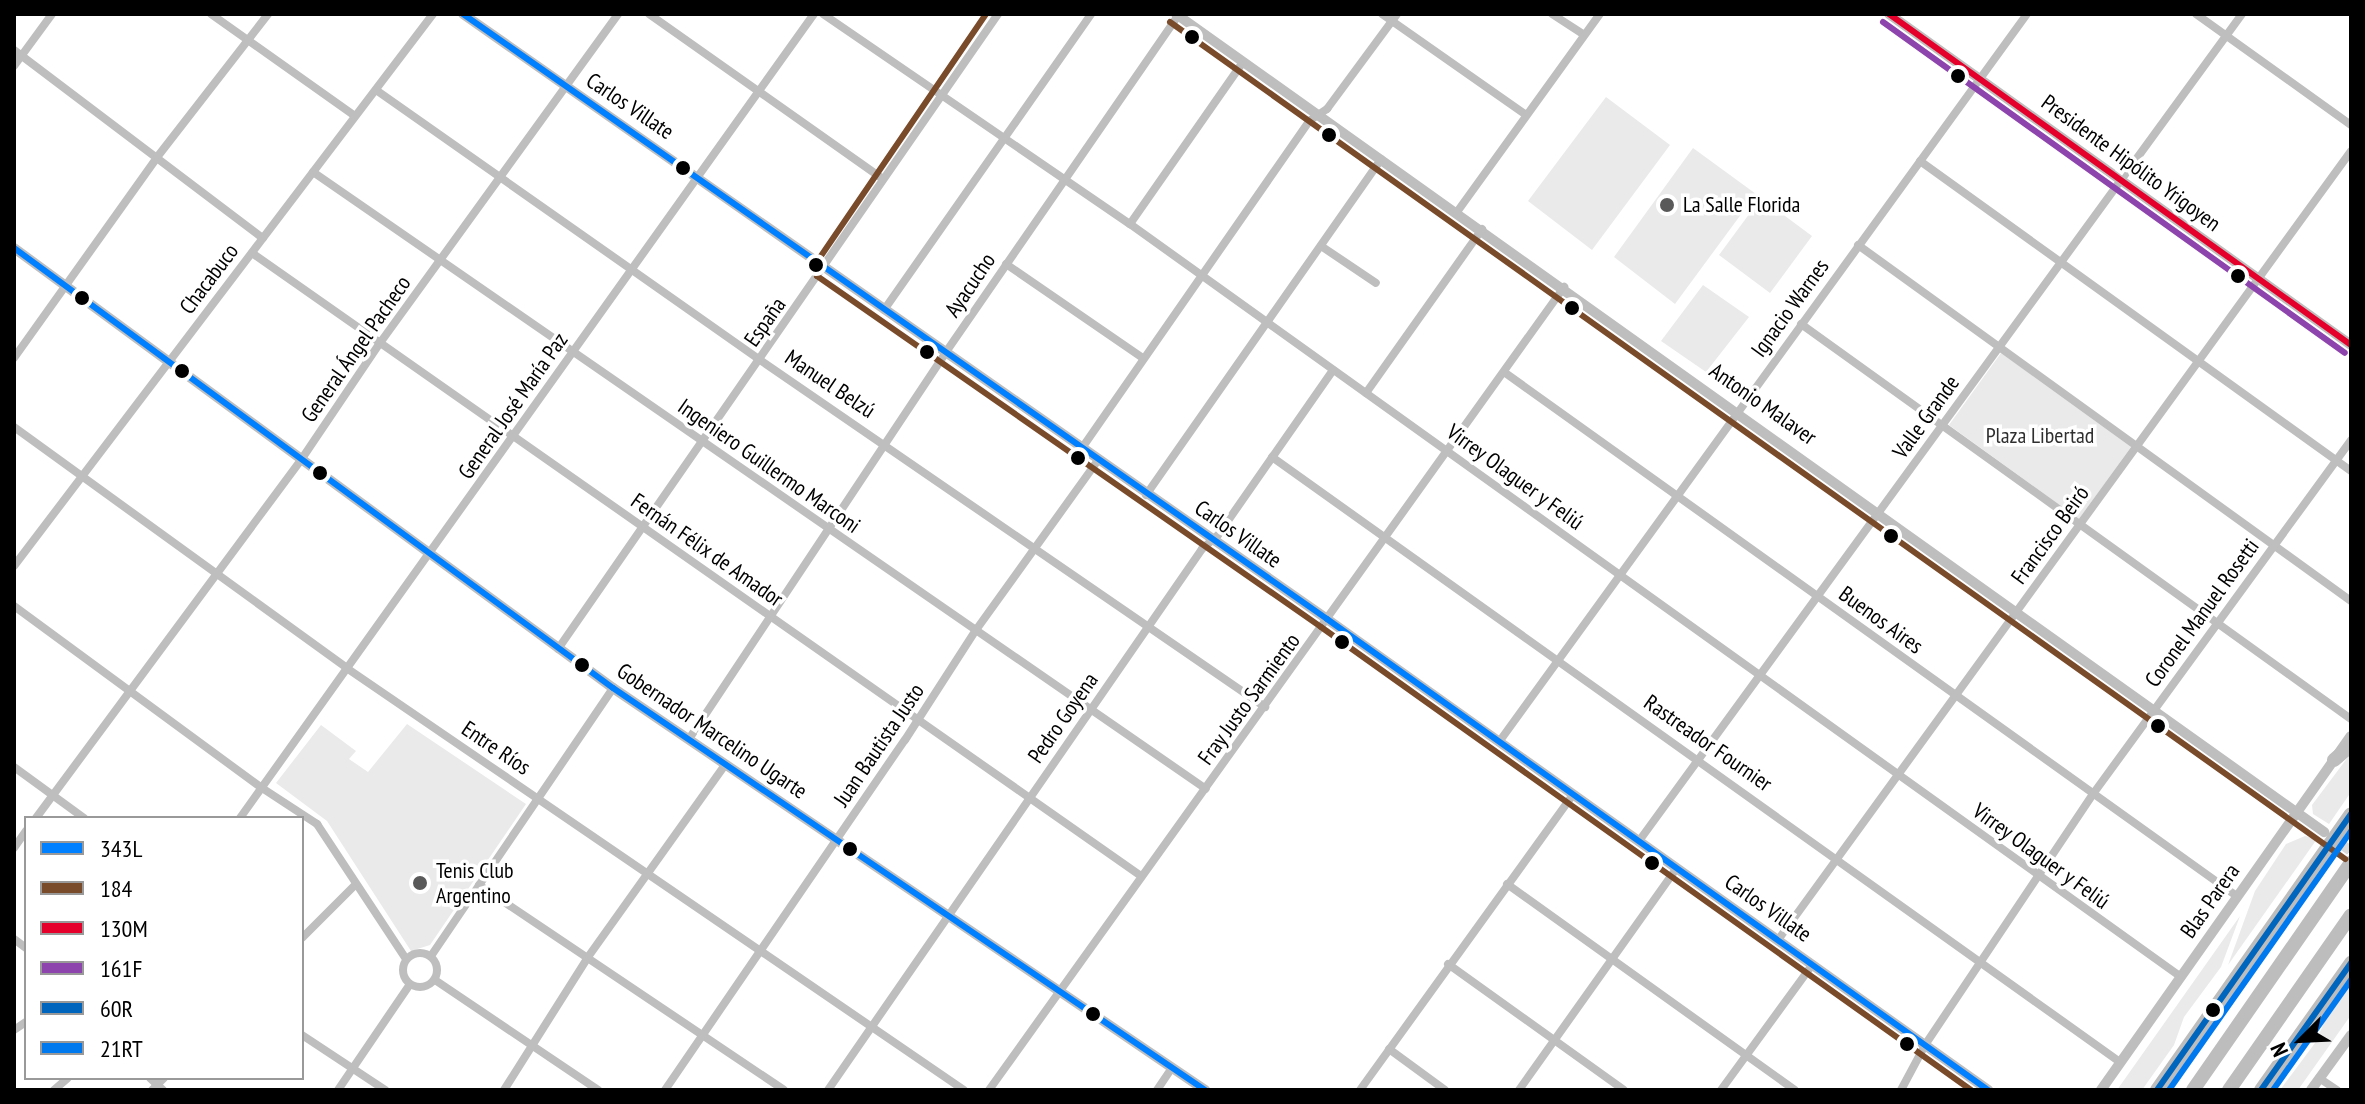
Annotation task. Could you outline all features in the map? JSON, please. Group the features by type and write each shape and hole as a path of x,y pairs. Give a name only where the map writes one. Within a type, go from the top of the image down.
{"highway":[{"path":"2334,760 2351,745"},
{"path":"2157,1090 2326,839 2348,819"},
{"path":"2193,1090 2349,866"},
{"path":"2229,1090 2351,915"},
{"path":"2261,1090 2351,963"}],"street":[{"path":"14,66 18,52 52,14"},
{"path":"211,14 355,116"},
{"path":"14,358 158,156 268,14"},
{"name":"Chacabuco","path":"14,566 433,14"},
{"name":"Carlos Villate","path":"463,14 1327,619 1988,1090"},
{"name":"General Ángel Pacheco","path":"37,816 301,460 380,343 618,14"},
{"path":"649,14 883,179"},
{"name":"General José María Paz","path":"241,816 814,14"},
{"name":"Virrey Olaguer y Feliú","path":"823,14 1130,224 1898,774 2038,878 2181,977"},
{"name":"España","path":"558,649 998,14"},
{"path":"884,310 1091,14"},
{"name":"Antonio Malaver","path":"1178,14 2155,708 2296,811 2326,839"},
{"name":"Ayacucho","path":"689,739 946,352 1178,14"},
{"path":"1382,14 1395,18 1526,115"},
{"path":"1552,14 1584,35"},
{"path":"1457,212 1600,14"},
{"name":"Presidente Hipólito Yrigoyen","path":"1889,14 2351,345"},
{"name":"Ignacio Warnes","path":"1499,742 2027,14"},
{"path":"2196,14 2351,125"},
{"name":"Valle Grande","path":"1639,841 2242,14"},
{"path":"1082,448 1309,121 1327,109 1395,18"},
{"path":"18,52 263,238"},
{"path":"1130,224 1243,62"},
{"name":"Manuel Belzú","path":"376,90 760,360 886,443 1265,707"},
{"name":"Francisco Beiró","path":"1778,940 2351,151"},
{"path":"1146,495 1381,159"},
{"path":"1920,161 2351,471"},
{"name":"Ingeniero Guillermo Marconi","path":"313,172 1206,789"},
{"path":"1366,393 1482,229"},
{"path":"1858,245 2351,601"},
{"path":"1321,246 1376,283"},
{"name":"Gobernador Marcelino Ugarte","path":"14,248 613,688 1205,1090"},
{"name":"Fernán Félix de Amador","path":"252,253 1141,876"},
{"path":"1006,264 1143,358"},
{"name":"Fray Justo Sarmiento","path":"989,1090 1564,287"},
{"path":"1801,324 2351,719"},
{"name":"Pedro Goyena","path":"828,1090 1149,626 1333,370"},
{"name":"Buenos Aires","path":"1504,372 2238,897"},
{"name":"Entre Ríos","path":"14,427 348,669 964,1090"},
{"name":"Coronel Manuel Rosetti","path":"1901,1090 1925,1045 2093,794 2351,440"},
{"name":"Rastreador Fournier","path":"1272,457 2120,1062"},
{"name":"Juan Bautista Justo","path":"665,1090 919,719 976,630 1098,460"},
{"path":"14,606 262,788 317,824 406,959 403,970 410,984"},
{"path":"431,956 613,688"},
{"name":"Blas Parera","path":"2101,1090 2351,736"},
{"path":"504,1090 588,957 725,765"},
{"path":"14,767 81,816"},
{"path":"1360,1090 1448,964 1573,795"},
{"path":"1519,1090 1677,868"},
{"path":"1507,884 1795,1090"},
{"path":"304,936 355,885"},
{"path":"479,885 784,1090"},
{"path":"406,959 421,953 431,956 438,970 435,980 426,987 410,984"},
{"path":"1448,964 1624,1090"},
{"path":"1721,1090 1812,965"},
{"path":"435,980 598,1090"},
{"path":"338,1090 410,984"},
{"path":"2311,1090 2351,1035"},
{"path":"304,1036 385,1090"},
{"path":"1389,1049 1445,1090"},
{"path":"1157,1090 1172,1068"},
{"path":"2319,1078 2337,1090"}],"green space":[{"path":"1606,97 1670,145 1592,250 1528,201"},
{"path":"1693,148 1756,194 1675,304 1614,257"},
{"path":"1761,198 1812,236 1770,293 1719,255"},
{"path":"1703,285 1749,317 1706,372 1661,341"},
{"name":"Plaza Libertad","path":"2001,353 2131,447 2079,519 1949,425"},
{"name":"Tenis Club Argentino","path":"407,724 526,804 430,945 411,951 327,821 276,783 321,725 356,751 349,759 368,772"},
{"path":"2351,753 2351,792 2329,824 2313,814 2312,805"},
{"path":"2305,836 2317,839 2228,965 2255,891 2286,844"},
{"path":"2240,916 2221,967 2184,1017 2174,1045 2142,1090 2117,1090"},
{"path":"2351,984 2351,1015 2298,1090 2280,1090 2315,1043 2324,1023"}],"tunnel":[{"path":"2330,836 2351,851"}],"transit line":[{"name":"343L","path":"463,14 1327,619 1988,1090"},
{"name":"184","path":"986,14 816,263 817,276 1321,627 1971,1090"},
{"name":"130M","path":"1889,14 2351,345"},
{"name":"184","path":"1170,22 2345,859"},
{"name":"161F","path":"1883,22 2345,353"},
{"name":"343L","path":"14,248 613,688 1205,1090"},
{"name":"60R","path":"2157,1090 2351,814"},
{"name":"21RT","path":"2169,1090 2351,831"},
{"name":"60R","path":"2261,1090 2351,963"},
{"name":"21RT","path":"2273,1090 2351,980"}],"place":[{"name":"La Salle Florida","path":"1667,205"},
{"name":"Tenis Club Argentino","path":"420,883"}]}
